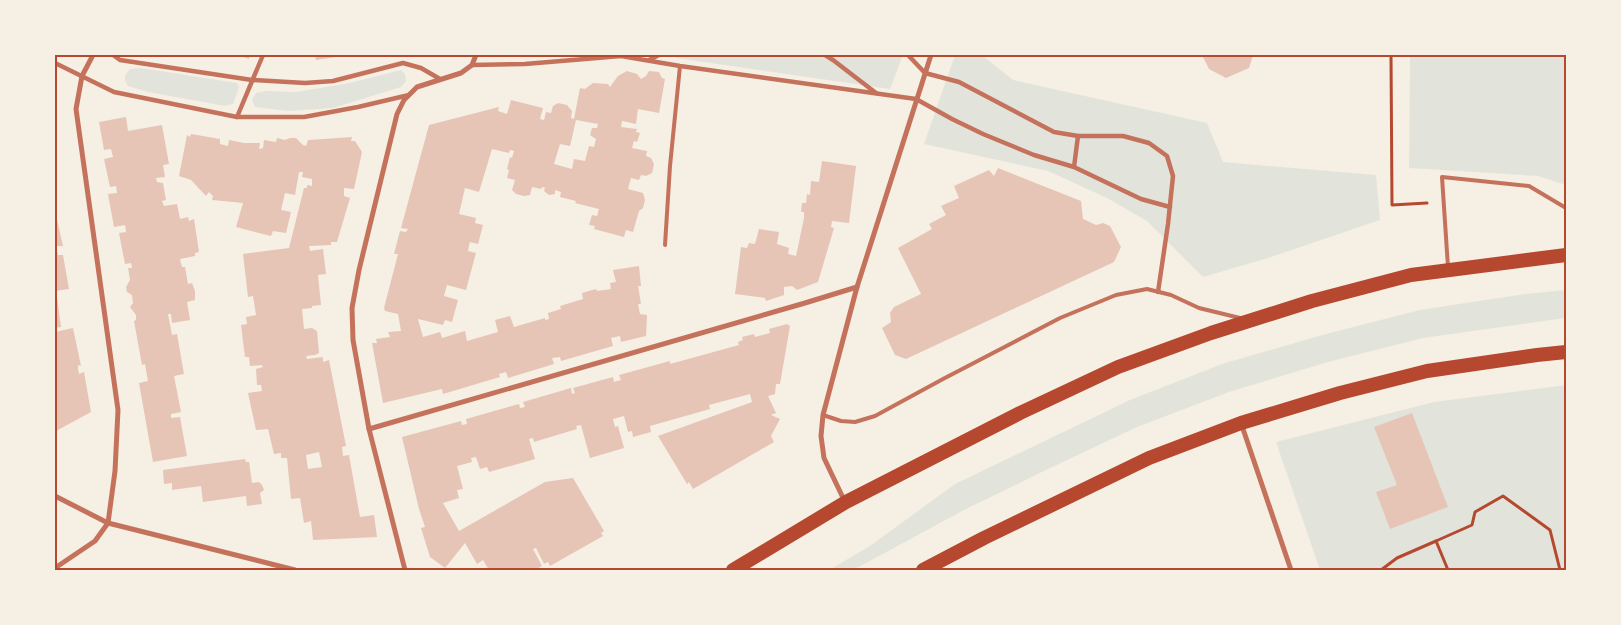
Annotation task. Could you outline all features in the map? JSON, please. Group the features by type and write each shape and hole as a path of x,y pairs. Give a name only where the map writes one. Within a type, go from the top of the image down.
{"highway":[{"path":"733,570 846,502 1020,413 1118,367 1211,332 1312,301 1411,275 1566,255"},
{"path":"923,570 984,538 1149,458 1241,423 1340,393 1427,371 1566,352"}],"street":[{"path":"55,568 95,541 108,523 115,470 118,410 76,109 82,76 93,55"},
{"path":"113,55 120,60 252,80 305,83 333,81 403,63 421,68 440,79"},
{"path":"238,116 264,55"},
{"path":"405,570 369,429 353,340 352,308 359,270 397,114 404,100 417,87 460,73 472,64 476,55"},
{"path":"648,60 659,55"},
{"path":"825,55 877,94"},
{"path":"908,55 926,72 959,82 1054,132 1078,136 1123,136 1150,143 1167,156 1173,176 1158,292"},
{"path":"846,502 824,458 821,436 823,415 857,287 931,55"},
{"path":"472,64 525,64 621,56 916,100 983,134 1034,156 1074,167 1141,200 1170,207"},
{"path":"55,63 114,92 238,116 304,117 409,95"},
{"path":"1074,167 1078,136"},
{"path":"369,429 857,287"},
{"path":"1241,423 1291,570"},
{"path":"55,496 108,523 295,570"}],"lane":[{"path":"666,245 670,166 680,66"},
{"path":"1448,270 1442,177 1529,186 1566,208"},
{"path":"823,415 841,421 855,422 875,416 1060,318 1116,295 1147,289 1171,295 1199,308 1250,321"}],"path":[{"path":"1391,55 1392,204 1444,202"},
{"path":"1381,570 1397,558 1472,525 1475,512 1503,496 1550,530 1560,570"},
{"path":"1436,541 1448,570"}],"shaded area":[{"path":"675,55 903,55 890,89 676,58"},
{"path":"955,55 982,55 1013,80 1207,123 1223,162 1376,175 1380,220 1268,258 1203,277 1147,221 1107,198 1048,171 924,144"},
{"path":"1410,55 1566,55 1566,185 1538,176 1409,168"},
{"path":"141,68 237,83 239,87 233,104 225,106 148,92 128,86 125,81 125,75 130,69"},
{"path":"401,70 405,74 406,81 401,87 333,108 288,111 255,107 252,100 256,93 266,91 296,92 350,83"},
{"path":"1566,290 1566,318 1423,338 1328,362 1229,392 1137,427 1046,470 966,509 853,570 829,570 870,546 955,484 1130,400 1222,364 1326,334 1420,310 1525,294"},
{"path":"1566,385 1566,570 1320,570 1276,442 1434,402"}],"building":[{"path":"238,55 250,55 249,59"},
{"path":"315,55 342,55 342,56 316,60"},
{"path":"1202,55 1253,55 1249,68 1226,78 1209,69"},
{"path":"627,71 637,74 641,79 649,71 659,72 662,78 665,79 659,113 638,109 636,124 622,121 621,127 637,129 636,132 640,133 637,142 634,141 632,148 647,151 646,156 651,158 654,164 652,173 646,176 641,175 639,180 631,178 628,189 643,193 645,200 643,208 639,211 633,232 626,230 624,237 594,229 595,226 589,225 592,215 597,216 599,209 560,197 561,192 555,190 555,194 549,195 544,191 545,188 532,187 530,195 516,194 512,190 515,180 507,178 510,157 512,158 514,151 510,150 509,153 492,149 479,192 465,188 459,214 476,218 475,223 483,225 478,244 470,242 469,245 468,251 476,253 466,290 447,285 444,296 458,300 452,322 445,320 443,325 418,319 423,337 440,332 442,338 465,331 467,341 498,332 495,320 510,316 514,327 545,318 545,320 549,319 548,313 561,309 560,306 583,299 582,293 596,289 597,291 611,289 610,283 616,282 613,270 639,266 641,286 638,286 641,304 638,304 640,314 647,315 646,336 621,342 620,336 611,338 613,346 561,361 560,357 552,358 554,364 508,378 506,372 499,374 500,377 443,394 442,389 383,403 372,343 377,343 376,339 390,337 388,332 401,331 398,314 385,311 384,308 398,254 394,254 400,231 406,232 408,229 401,228 429,125 499,107 498,111 507,114 511,100 543,108 540,119 544,120 546,112 551,113 553,106 558,103 567,105 572,111 571,118 574,119 580,88 585,89 593,83 608,84 610,87 618,76","holes":["576,120 598,124 597,128 592,128 590,135 596,139 594,147 589,146 585,161 574,159 572,169 554,164 560,144 570,146"]},
{"path":"126,117 128,131 162,125 169,164 163,165 165,177 156,178 157,182 163,183 166,200 162,201 164,206 177,204 180,219 188,217 189,221 194,219 199,252 195,253 195,256 180,259 182,267 185,267 188,284 192,283 195,291 195,300 187,302 190,320 172,323 171,314 168,314 172,335 177,334 184,374 174,376 181,412 171,414 171,418 180,417 187,456 153,462 139,383 148,381 145,364 142,365 134,321 136,320 136,315 130,307 133,303 132,295 127,292 126,287 130,280 128,268 132,268 131,263 125,264 119,233 126,232 125,225 114,227 108,194 117,193 116,186 110,187 104,159 113,157 111,149 104,150 99,122"},
{"path":"191,134 220,139 220,144 228,146 229,140 244,143 260,143 259,149 263,148 264,140 276,142 277,138 285,140 296,138 306,146 308,140 352,137 351,141 355,141 362,152 354,189 344,188 344,196 350,198 337,242 331,242 331,245 309,246 310,251 323,249 326,274 318,275 321,305 302,309 304,329 312,328 317,331 319,353 306,356 307,359 323,357 323,362 329,360 346,446 342,447 343,456 349,455 360,517 374,515 377,537 313,540 311,521 304,523 300,498 291,499 287,458 281,458 281,453 274,454 268,429 256,430 248,393 262,391 261,385 257,385 256,369 263,367 262,365 250,366 249,357 245,357 241,325 247,324 246,317 256,315 253,296 248,297 243,254 289,248 304,188 307,188 307,185 312,186 312,179 302,177 303,172 299,172 295,195 285,193 281,210 291,212 286,233 273,231 271,236 236,227 243,203 212,200 213,196 209,192 206,196 191,180 179,176 187,135 190,137","holes":["319,452 322,467 308,469 306,455"]},
{"path":"822,161 856,166 849,223 832,221 831,227 834,228 818,282 797,290 792,286 784,287 784,295 766,301 765,298 735,294 741,247 747,248 749,243 755,244 759,229 779,232 777,244 789,248 788,254 796,256 804,218 804,212 801,212 802,203 806,203 807,194 810,195 811,181 819,182"},
{"path":"998,168 1081,201 1083,219 1096,225 1103,223 1110,226 1121,247 1114,262 906,359 895,355 882,328 891,322 890,313 894,307 921,294 898,248 932,229 929,224 946,215 941,206 959,198 954,186 989,170 994,176"},
{"path":"55,211 63,246 57,246 57,250 58,255 63,255 69,289 55,291"},
{"path":"55,297 57,297 61,327 55,328"},
{"path":"787,324 790,326 780,384 776,384 775,394 768,396 776,413 771,415 780,419 771,436 774,442 693,489 689,482 687,484 658,436 752,402 750,394 709,405 710,409 650,426 651,432 633,437 632,431 628,432 624,416 613,419 615,427 618,426 624,448 590,458 581,425 576,426 577,429 534,442 533,438 529,439 535,459 489,472 487,467 480,469 476,457 471,458 472,462 457,466 463,489 457,490 459,498 443,503 459,531 545,482 573,478 604,531 601,533 603,536 550,566 548,562 544,564 536,548 533,549 542,566 535,570 489,570 483,560 477,564 465,543 445,568 430,557 421,528 425,527 402,437 461,421 462,425 467,424 466,419 519,404 520,408 525,407 523,402 571,388 572,394 575,393 573,388 613,377 614,382 621,380 619,375 670,361 670,364 739,345 738,342 743,340 742,337 754,334 755,337 770,333 769,329"},
{"path":"73,328 81,366 78,365 79,374 84,372 91,412 56,431 55,332"},
{"path":"1412,413 1448,507 1390,529 1376,492 1397,485 1374,427"},
{"path":"245,459 246,462 249,462 252,483 259,482 264,490 260,493 262,504 247,506 246,496 203,502 201,486 172,490 172,483 164,484 163,470"}]}
